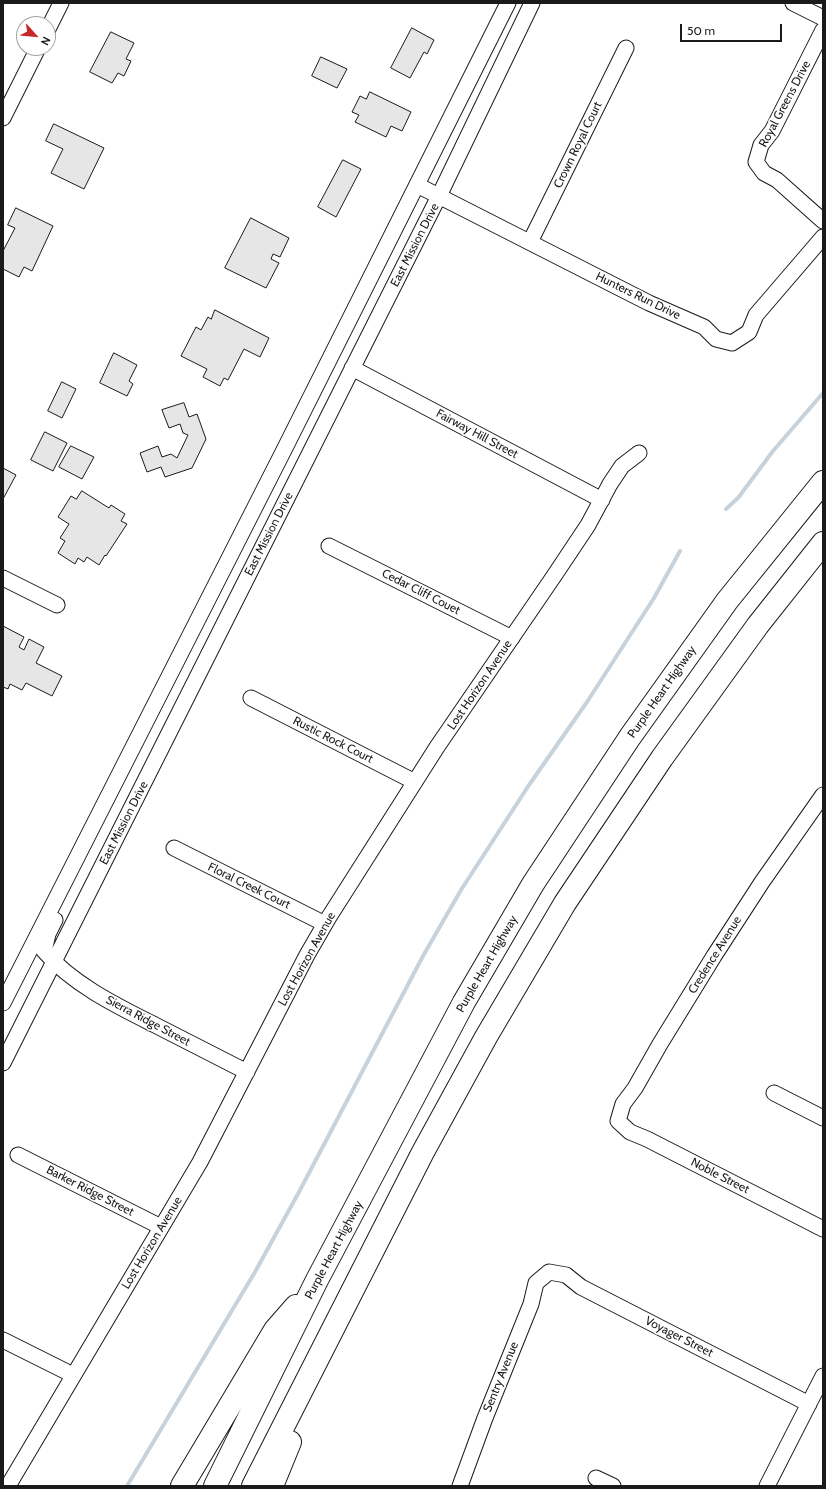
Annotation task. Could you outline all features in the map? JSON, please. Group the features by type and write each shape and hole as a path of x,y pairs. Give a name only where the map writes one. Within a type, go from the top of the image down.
{"highway":[{"name":"Purple Heart Highway","path":"215,1486 317,1280 464,1002 533,884 630,737 727,601 823,482"},
{"path":"253,1486 423,1152 486,1037 565,903 662,758 753,632 823,543"},
{"path":"272,1486 379,1237"},
{"path":"182,1486 275,1330 317,1280"}],"street":[{"path":"54,16 61,3"},
{"name":"East Mission Drive","path":"3,1003 508,3"},
{"name":"East Mission Drive","path":"3,1063 439,196 532,3"},
{"path":"793,3 823,18"},
{"name":"Royal Greens Drive","path":"823,30 772,131 761,145 756,162 764,173 777,180 823,221"},
{"name":"Crown Royal Court","path":"530,242 626,48"},
{"path":"3,118 34,56"},
{"name":"Hunters Run Drive","path":"417,185 649,303 704,327 716,339 732,343 749,332 756,315 823,237"},
{"name":"Fairway Hill Street","path":"352,368 602,500"},
{"name":"Lost Horizon Avenue","path":"8,1486 200,1162 325,924 437,747 588,526 610,484 622,466 639,453"},
{"name":"Cedar Cliff Couet","path":"329,546 512,638"},
{"path":"3,578 57,605"},
{"name":"Rustic Rock Court","path":"250,698 415,782"},
{"path":"54,962 44,951 48,934 101,828 108,793"},
{"name":"Credence Avenue","path":"618,1121 623,1104 636,1088 660,1044 714,956 762,882 823,796"},
{"name":"Floral Creek Court","path":"174,848 325,924"},
{"name":"Sierra Ridge Street","path":"54,962 88,987 122,1008 247,1072"},
{"path":"774,1093 823,1118"},
{"name":"Noble Street","path":"618,1121 630,1132 647,1139 823,1229"},
{"name":"Barker Ridge Street","path":"18,1155 161,1227"},
{"name":"Voyager Street","path":"549,1272 566,1275 581,1287 809,1404"},
{"name":"Sentry Avenue","path":"460,1486 488,1410 531,1304 536,1283 549,1272"},
{"path":"3,1340 73,1375"},
{"path":"767,1486 823,1376"},
{"path":"596,1478 613,1486"}],"building":[{"path":"412,28 434,40 427,54 424,52 410,78 391,68"},
{"path":"111,32 134,43 126,59 131,61 124,76 118,73 112,83 90,72"},
{"path":"321,57 347,69 337,88 312,76"},
{"path":"370,92 411,112 402,131 391,126 386,137 355,122 359,115 352,112 360,96 366,99"},
{"path":"54,124 104,148 84,189 51,173 63,149 46,141"},
{"path":"343,160 361,169 336,217 318,207"},
{"path":"16,208 53,226 32,271 24,267 19,277 3,269 3,251 15,228 8,225"},
{"path":"251,218 289,238 280,257 273,254 271,259 279,263 266,288 225,268"},
{"path":"215,310 269,338 260,357 244,349 228,380 224,378 220,386 203,377 207,369 181,356 196,327 201,330 208,317 211,319"},
{"path":"114,353 137,365 129,381 133,384 127,396 100,383"},
{"path":"62,382 76,389 62,418 48,411"},
{"path":"184,403 189,417 197,414 206,439 192,468 165,477 161,467 147,472 140,453 158,446 162,457 171,454 177,458 188,435 183,433 180,424 169,428 162,410"},
{"path":"45,432 67,443 53,471 31,460"},
{"path":"71,446 94,457 82,479 59,467"},
{"path":"3,468 16,475 3,499"},
{"path":"82,491 109,508 111,505 125,514 121,521 127,524 99,565 87,557 84,562 78,558 75,564 58,553 65,541 60,538 69,524 58,517 71,496 76,499"},
{"path":"3,626 24,637 19,647 24,650 29,639 44,647 36,663 62,676 52,696 26,683 22,690 10,684 8,689 3,687"}],"waterway":[{"path":"726,509 738,498 773,451 823,393"},
{"path":"127,1486 255,1272 299,1192 423,956 461,890 529,785 587,702 654,598 680,551"}]}
